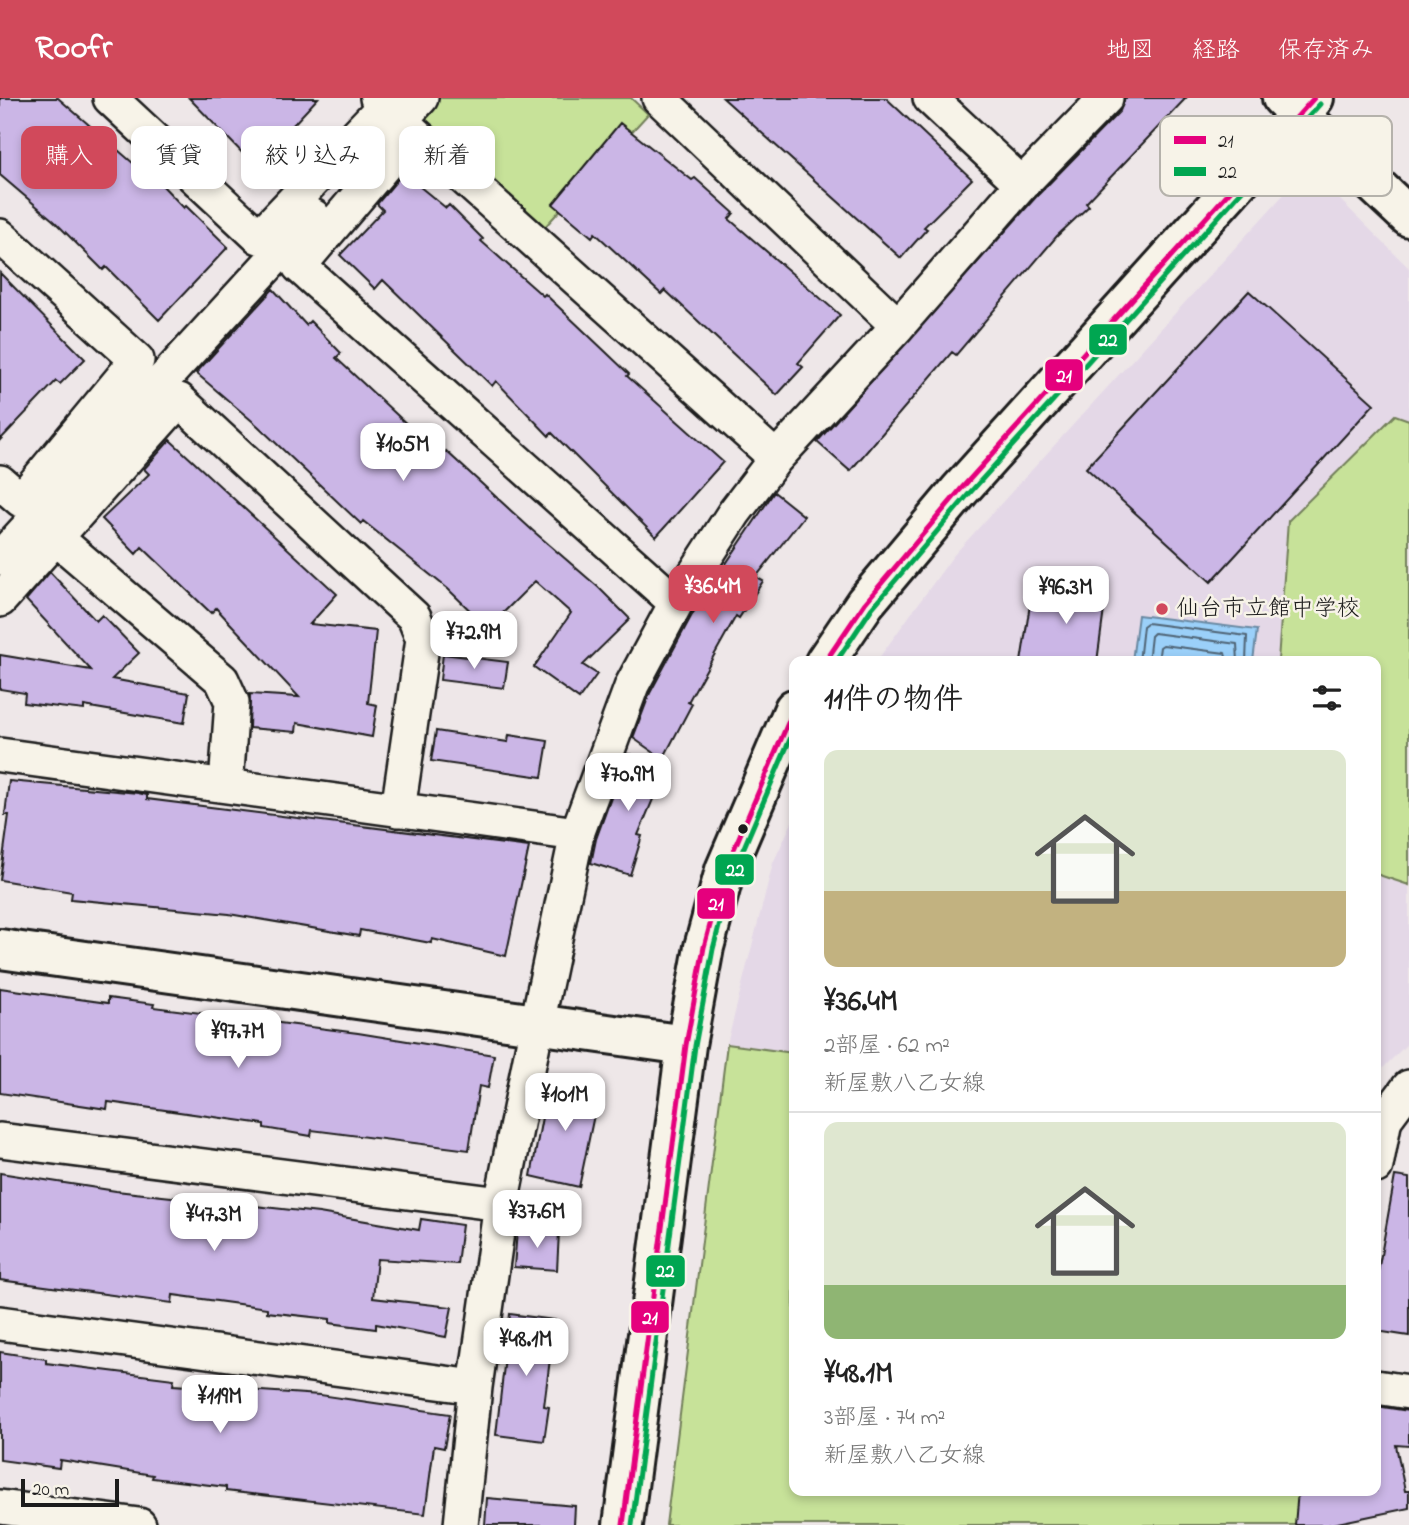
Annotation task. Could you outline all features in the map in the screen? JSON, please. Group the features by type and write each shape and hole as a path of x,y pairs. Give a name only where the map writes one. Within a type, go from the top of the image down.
{"street":[{"path":"110,98 259,237 385,105 377,98"},
{"path":"0,558 421,98"},
{"path":"659,98 898,327"},
{"path":"930,98 1022,184"},
{"path":"461,1525 475,1387 501,1204 537,1024 577,834 632,685 676,603 734,513 776,458 898,327 1022,184 1106,98"},
{"path":"1298,103 1311,116"},
{"path":"676,603 299,266 413,132 776,458"},
{"path":"829,656 865,603 960,489 1217,196"},
{"path":"1389,196 1409,217"},
{"path":"0,236 137,360 20,500 0,482"},
{"path":"0,600 179,400 414,617 423,639 398,810"},
{"path":"56,538 222,680 232,702 226,785"},
{"path":"623,1525 686,1045 704,947 725,870 789,721"},
{"path":"0,755 577,834"},
{"path":"0,949 686,1045"},
{"path":"1381,1140 1385,1119 1409,1087"},
{"path":"0,1140 501,1204"},
{"path":"0,1323 475,1387"},
{"path":"1381,1388 1409,1392"},
{"path":"0,1507 139,1525"}],"shaded area":[{"name":"仙台市立館中学校","path":"1282,196 1336,196 1409,268 1409,1042 1381,1070 1381,656 880,656 953,556"},
{"path":"789,829 789,1052 727,1044 773,863"}],"green space":[{"path":"400,98 631,98 648,114 543,229 495,185 495,126 431,126"},
{"path":"1395,415 1409,420 1409,885 1381,876 1381,656 1278,656 1288,521"},
{"path":"727,1044 789,1052 789,1496 1312,1496 1308,1525 666,1525"}],"water":[{"path":"1138,615 1257,630 1254,656 1133,656"}],"building":[{"path":"0,98 58,98 90,126 21,126 21,189 117,189 117,149 131,161 131,189 166,189 228,247 159,320 106,267 103,270 54,221 0,175"},
{"path":"189,98 318,98 292,126 241,126 241,152 227,137 227,126 216,126"},
{"path":"723,98 886,98 972,179 924,227 927,229 901,258"},
{"path":"1125,98 1186,98 1169,116 1160,116 1160,125 1086,203 1089,206 1057,236 956,355 952,352 850,471 817,442 1036,197 1120,111"},
{"path":"620,123 692,180 695,178 734,213 729,219 840,315 798,363 803,367 777,395 665,290 661,294 595,233 592,237 553,204"},
{"path":"399,178 399,189 423,189 446,208 449,205 483,239 481,241 543,296 545,294 629,374 627,376 723,462 656,537 552,433 549,436 496,381 492,386 383,280 375,289 340,255 383,210 377,204"},
{"path":"0,273 85,359 60,384 56,381 0,440"},
{"path":"273,289 306,325 310,321 341,353 336,358 441,456 446,451 630,619 583,665 597,674 579,699 534,667 571,613 535,581 488,628 448,589 363,521 361,524 258,426 196,373"},
{"path":"1249,291 1374,404 1211,582 1086,468"},
{"path":"170,440 337,594 310,624 376,631 368,703 377,705 372,737 297,723 296,732 249,728 250,694 299,697 216,608 211,613 142,547 136,554 102,519 149,474 144,469"},
{"path":"774,492 804,516 756,577 763,581 739,618 736,616 688,702 692,704 663,759 633,738 650,693 693,613"},
{"path":"50,572 96,621 102,615 139,653 112,679 189,693 184,723 84,706 84,710 24,703 25,693 0,689 0,655 91,670 26,600"},
{"path":"1066,582 1107,587 1098,656 1022,656 1031,598 1064,601"},
{"path":"443,654 508,662 504,688 440,680"},
{"path":"436,731 508,742 509,735 548,741 542,777 431,761"},
{"path":"627,754 669,761 638,835 642,836 630,875 591,863 596,839"},
{"path":"9,781 138,793 147,795 147,799 529,847 506,956 432,939 431,943 360,930 359,936 229,914 71,899 72,892 0,880 9,815 5,815"},
{"path":"0,988 108,1003 108,998 154,1004 153,1007 358,1033 494,1055 488,1088 479,1086 469,1150 312,1130 311,1136 264,1128 264,1124 108,1102 107,1109 0,1093"},
{"path":"549,1080 599,1091 579,1187 531,1176"},
{"path":"0,1173 116,1191 319,1213 419,1230 421,1219 462,1225 457,1264 377,1259 373,1298 452,1307 446,1337 376,1324 376,1329 330,1323 330,1319 267,1312 267,1308 173,1295 172,1303 0,1280"},
{"path":"1395,1176 1409,1178 1409,1336 1381,1332 1381,1255"},
{"path":"517,1231 559,1232 557,1270 514,1267"},
{"path":"510,1314 555,1320 544,1406 549,1407 544,1441 496,1435"},
{"path":"0,1352 46,1359 46,1363 174,1379 173,1385 320,1395 450,1414 444,1448 434,1446 425,1514 226,1491 226,1487 152,1478 153,1475 60,1460 59,1468 0,1460"},
{"path":"1381,1407 1409,1411 1409,1446 1396,1445 1405,1491 1409,1491 1409,1508 1328,1525 1295,1525 1298,1496 1381,1496"},
{"path":"487,1498 575,1506 574,1525 485,1525"}],"transit line":[{"name":"21","path":"1298,116 1314,98"},
{"name":"22","path":"1309,116 1320,104"},
{"name":"21","path":"829,656 865,603 960,490 1226,196"},
{"name":"22","path":"840,656 872,608 967,496 1237,196"},
{"name":"21","path":"623,1525 686,1045 704,947 725,870 789,721"},
{"name":"22","path":"632,1525 695,1046 713,949 733,873 789,742"}],"place":[{"name":"仙台市立館中学校","path":"1162,609"}]}
